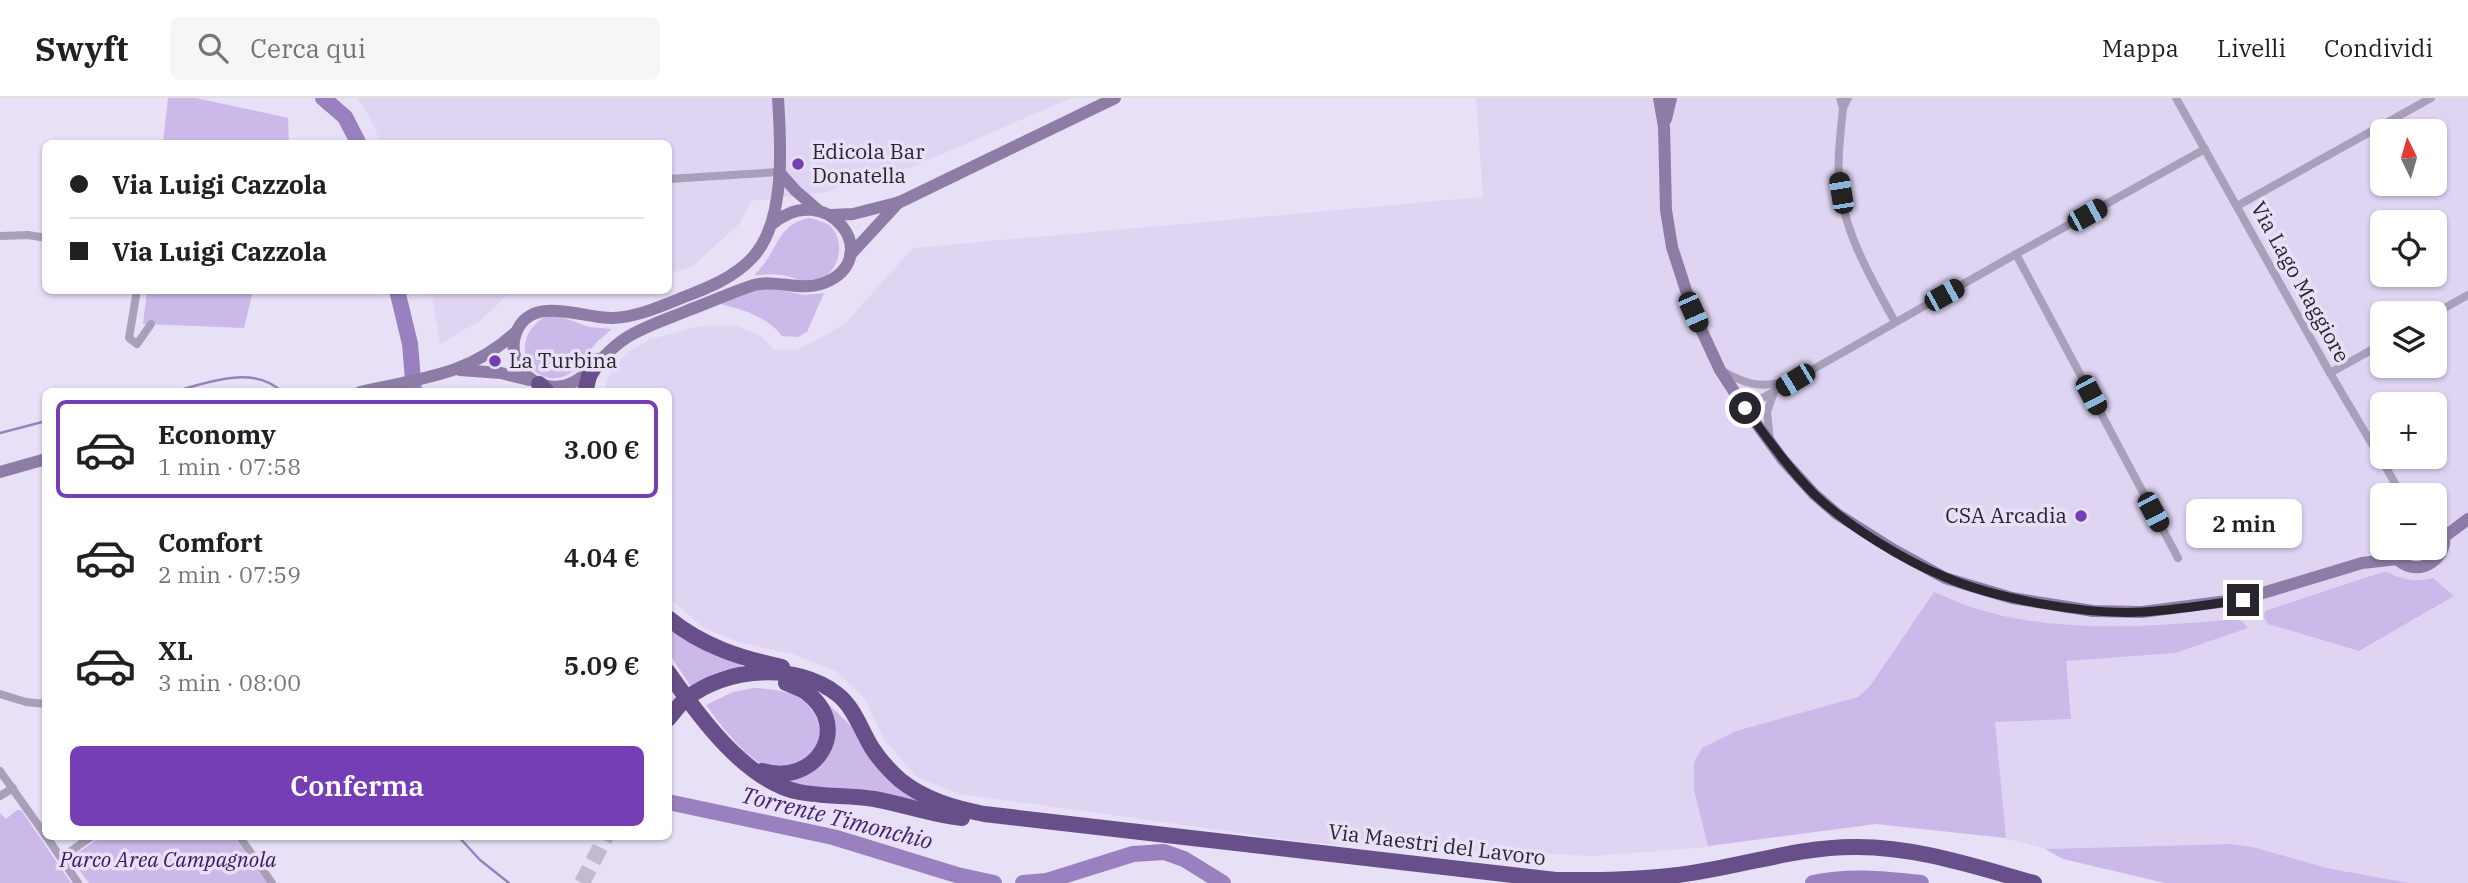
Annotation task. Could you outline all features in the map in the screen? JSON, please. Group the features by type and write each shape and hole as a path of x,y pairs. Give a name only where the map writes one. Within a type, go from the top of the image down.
{"highway":[{"path":"586,388 589,376 598,362"},
{"path":"672,621 714,648 799,671 823,682 837,694 863,730"},
{"path":"672,715 686,699 717,681 742,674 783,673 804,678 837,694"},
{"path":"672,678 723,741 777,785 797,792 858,796 957,817 1037,825 1079,825"},
{"path":"672,725 693,706 720,689 744,683 786,683 810,688 824,695 863,730"},
{"path":"753,768 771,774 803,770 815,761 825,748 829,729 824,715 806,692 786,683"},
{"name":"Via Maestri del Lavoro","path":"863,730 872,749 899,779 916,791 957,808 984,814 1556,880 1619,880 1679,875 1823,849 1855,847 1920,852 2034,883"}],"main road":[{"path":"392,387 459,369 494,352 531,317 548,311 620,317 695,293 746,264 761,246 771,225 779,172 778,98"},
{"path":"771,225 791,212 853,214 900,202 1115,98"},
{"path":"1659,98 1664,127 1665,202 1672,247 1693,312 1720,370 1771,443 1814,494 1860,529 1945,578 2012,598 2092,611 2142,612 2243,600 2373,560"},
{"path":"1664,127 1671,98"},
{"path":"779,172 796,191 847,231 850,255"},
{"path":"459,369 501,373 538,385 566,385 584,375 617,344 636,332 749,286 768,283 805,287 838,276 850,255 900,202"},
{"path":"516,332 515,354 522,371 538,385"},
{"path":"0,472 42,460"},
{"path":"2447,523 2466,520"},
{"path":"2447,535 2466,520"},
{"path":"2362,563 2370,557"},
{"path":"2403,560 2413,567 2430,564 2434,560"}],"street":[{"path":"1840,98 1843,108 1839,179 1844,207 1866,270 1895,322"},
{"path":"1843,108 1848,98"},
{"name":"Via Lago Maggiore","path":"2176,98 2393,482"},
{"path":"2237,206 2431,98"},
{"path":"1745,408 2205,149"},
{"path":"672,179 779,172"},
{"path":"0,236 42,237"},
{"path":"2016,254 2178,558"},
{"path":"136,294 129,338 137,344 151,324"},
{"path":"2447,307 2468,295"},
{"path":"2330,373 2370,351"},
{"path":"1720,370 1750,385 1762,386 1795,380"},
{"path":"1771,443 1767,412 1774,392"},
{"path":"0,694 20,701 42,704"},
{"path":"0,771 42,830"},
{"path":"0,796 13,788"},
{"path":"49,840 78,883"},
{"path":"61,858 86,840"},
{"path":"242,840 272,883"}],"shaded area":[{"path":"357,98 1071,98 910,168 857,178 828,192 752,201 739,224 693,266 672,273 672,140 380,140"},
{"path":"1476,98 2468,98 2468,883 2409,883 2327,868 2253,847 2230,844 2045,849 2006,838 1876,824 1697,848 1593,856 1314,843 960,794 918,778 885,741 865,699 836,671 795,655 739,642 704,628 672,600 672,388 605,388 617,364 631,350 648,340 700,326 734,325 761,336 774,349 797,350 847,321 913,248 1483,197"},
{"path":"432,294 510,294 481,320 440,344"}],"green space":[{"path":"168,98 196,98 288,118 289,140 163,140"},
{"path":"810,218 827,224 836,233 839,248 832,270 815,281 782,275 754,275 790,226"},
{"path":"769,288 804,295 824,293 807,332 798,337 782,336 761,318 717,303 745,292"},
{"path":"147,294 252,294 244,328 143,324"},
{"path":"548,315 559,316 589,327 612,329 572,372 554,378 542,376 533,370 525,349 527,336 535,325"},
{"path":"2383,572 2412,580 2433,578 2454,596 2359,651 2268,624 2264,617 2265,611"},
{"path":"1934,592 1974,608 2037,622 2137,626 2235,619 2242,621 2248,628 2175,653 2066,661 2071,719 1995,722 2006,838 1876,824 1708,846 1694,790 1694,763 1702,748 1736,731 1858,697 1870,686"},
{"path":"672,629 707,651 742,665 740,668 717,672 691,687 672,658"},
{"path":"753,688 788,693 812,710 822,733 809,760 776,769 756,761 737,743 706,705 733,692"},
{"path":"826,702 851,726 871,759 893,784 921,803 813,790 783,781 828,754"},
{"path":"21,810 71,883 0,883 0,813 6,819"},
{"name":"Parco Area Campagnola","path":"97,840 236,840 267,883 89,883 70,858"},
{"path":"2230,844 2253,847 2327,868 2409,883 2165,883 2063,859 2045,849"}],"waterway":[{"name":"Torrente Timonchio","path":"323,98 345,117 357,140"},
{"name":"Torrente Timonchio","path":"398,294 410,344 414,388"},
{"path":"188,388 244,377 258,379 276,388"},
{"path":"0,433 42,422"},
{"name":"Torrente Timonchio","path":"672,803 833,837 957,875 994,883"},
{"path":"462,840 480,860 509,883"},
{"name":"Torrente Timonchio","path":"1023,883 1047,881 1133,854 1164,852 1184,859 1223,883"},
{"name":"Torrente Timonchio","path":"1813,883 1853,878 1921,883"}],"tunnel":[{"path":"582,883 604,840"}],"place":[{"name":"Edicola Bar Donatella","path":"798,164"},
{"name":"La Turbina","path":"495,361"},
{"name":"CSA Arcadia","path":"2081,516"}],"route":[{"path":"1745,408 1783,460 1814,494 1838,514 1894,551 1945,578 2012,598 2092,611 2142,612 2243,600"}]}
